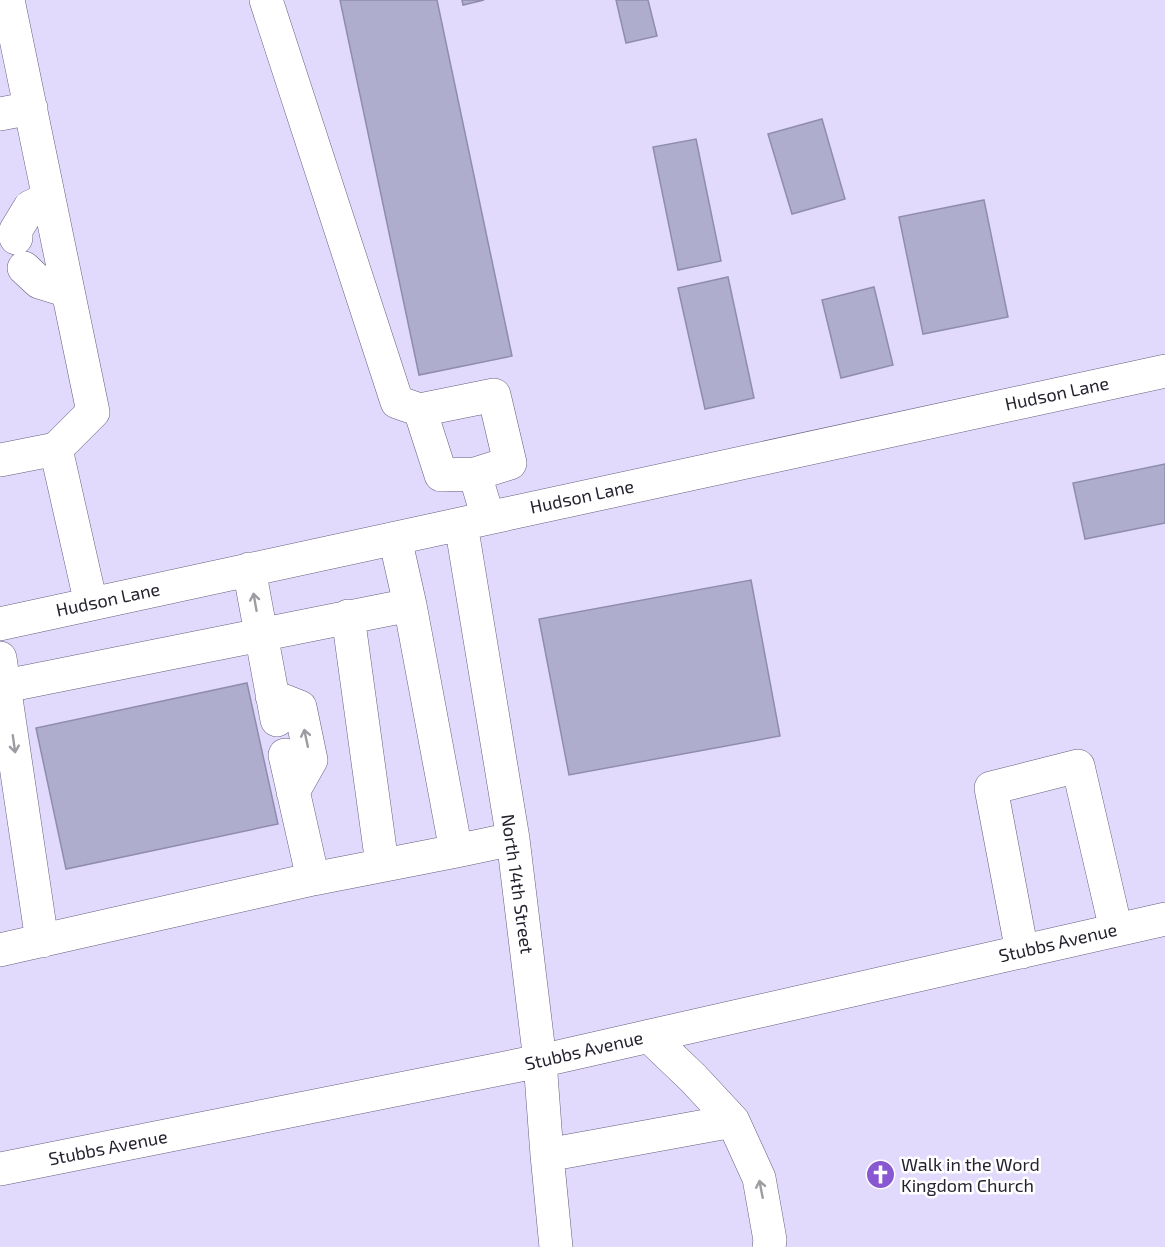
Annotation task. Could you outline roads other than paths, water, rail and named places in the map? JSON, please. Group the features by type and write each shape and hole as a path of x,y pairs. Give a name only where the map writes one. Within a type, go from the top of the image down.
{"street":[{"path":"0,460 56,449 93,412 49,198 15,111 8,0"},
{"path":"266,0 397,402 420,410 494,395 510,463 475,474 441,475 420,410"},
{"path":"49,198 30,207 16,230 20,253 39,282 68,291"},
{"name":"Hudson Lane","path":"0,624 1165,371"},
{"path":"56,449 91,604"},
{"name":"North 14th Street","path":"475,474 474,521 540,1061 546,1155 556,1247"},
{"path":"395,538 410,605 456,851"},
{"path":"249,569 274,708 300,707 310,760 293,792"},
{"path":"42,940 2,677 260,634 410,605"},
{"path":"348,616 382,864"},
{"path":"285,755 313,879"},
{"path":"1022,952 991,788 1078,766 1116,930"},
{"path":"0,950 382,864 513,839"},
{"name":"Stubbs Avenue","path":"0,1169 540,1061 1165,919"},
{"path":"649,1036 733,1121 759,1178 770,1240 769,1247"},
{"path":"546,1155 733,1121"}],"place":[{"name":"Walk in the Word Kingdom Church","path":"880,1175"}]}
